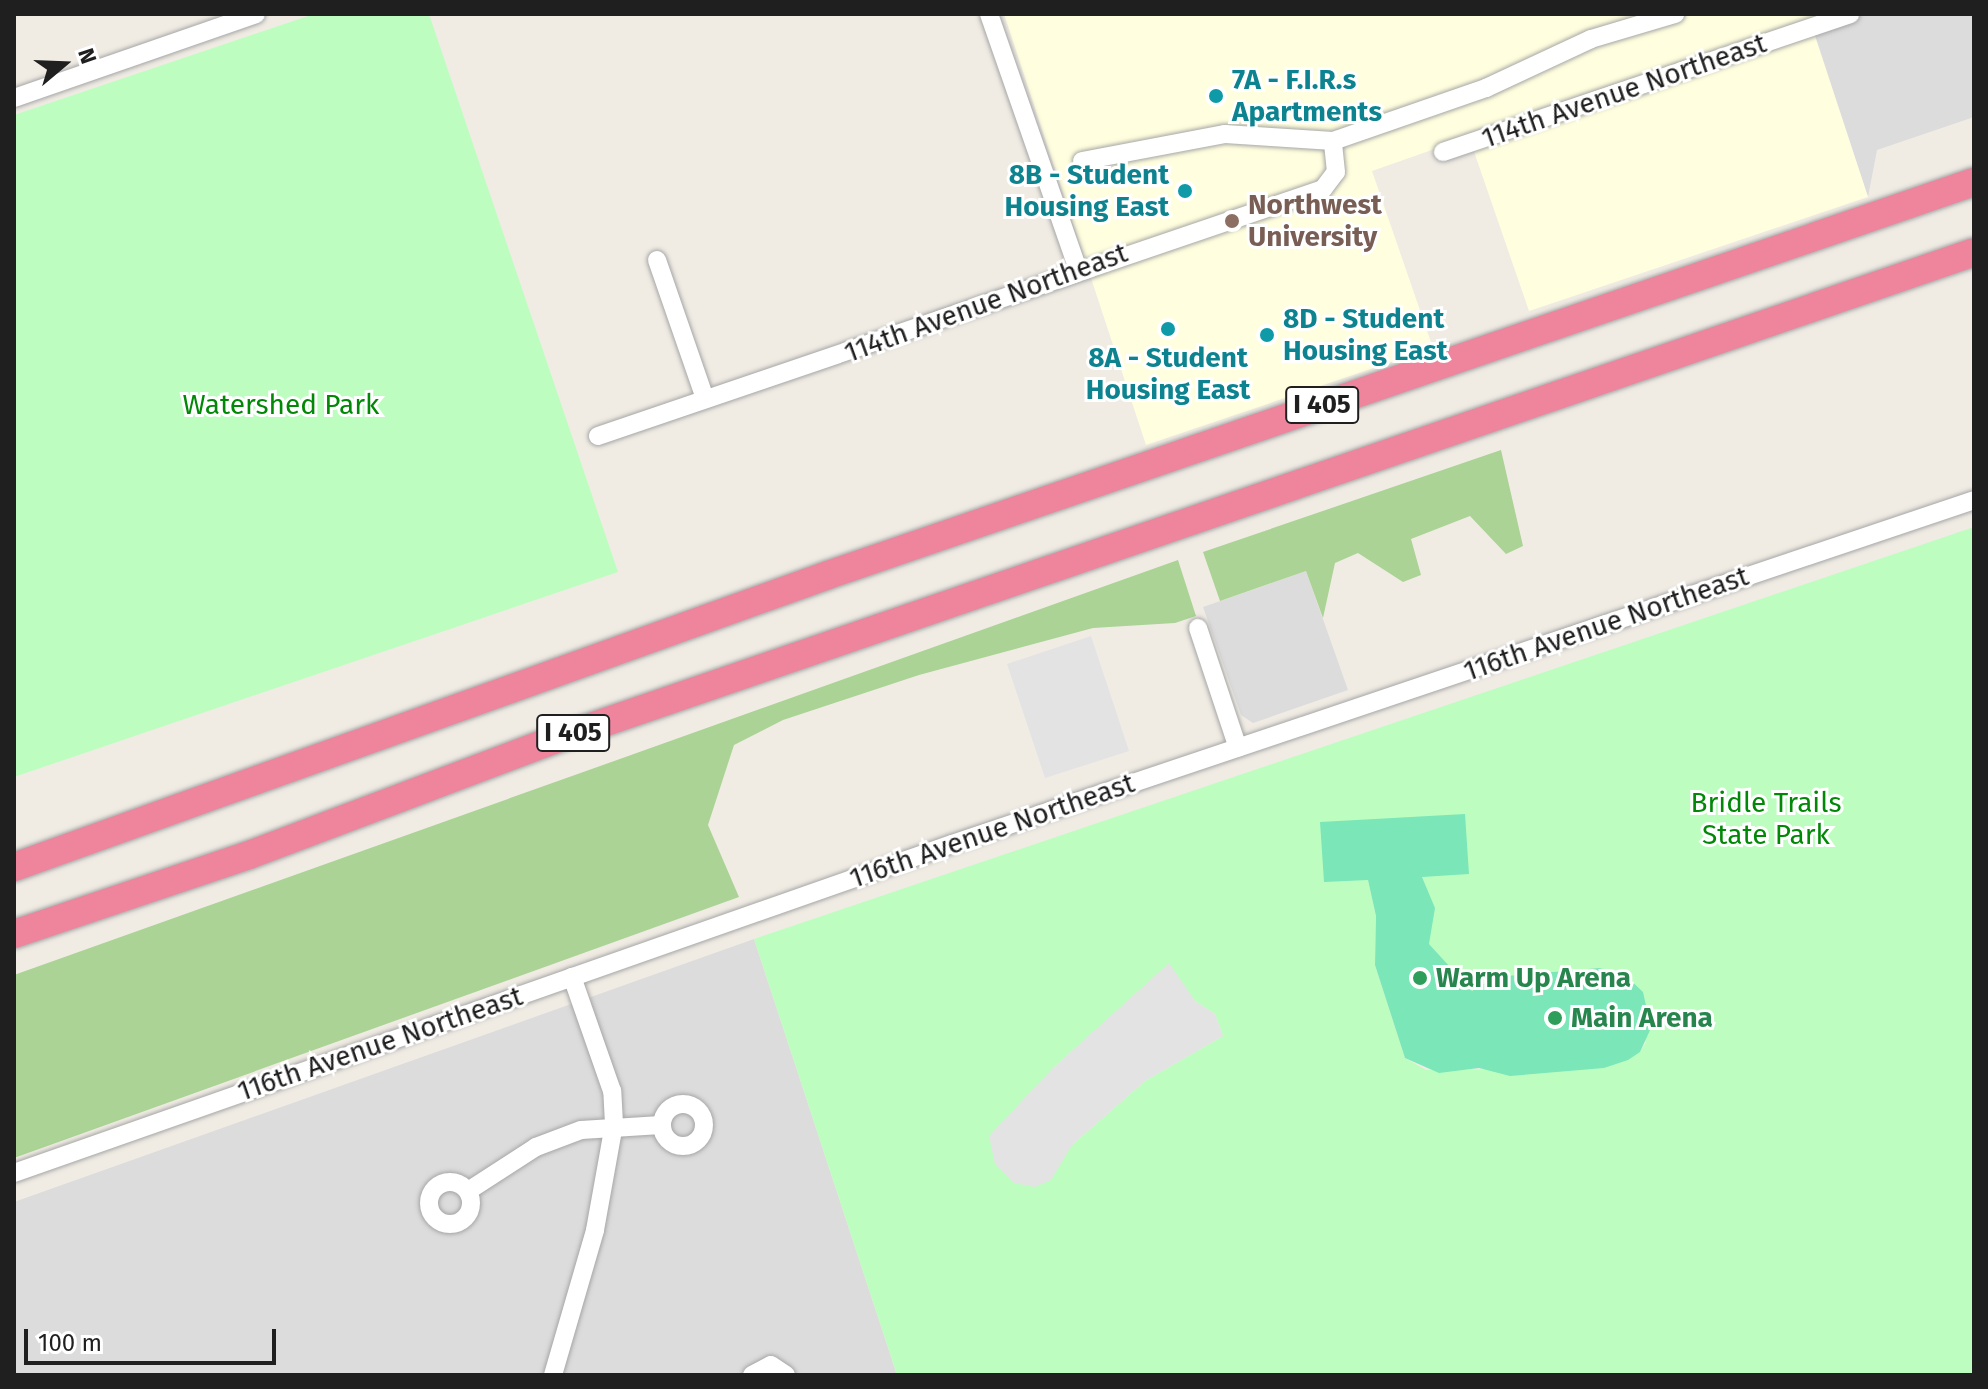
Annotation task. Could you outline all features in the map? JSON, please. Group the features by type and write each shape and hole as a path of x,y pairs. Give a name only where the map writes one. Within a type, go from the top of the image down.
{"highway":[{"name":"I 405","path":"14,867 828,575 1974,182"},
{"name":"I 405","path":"14,934 249,855 556,739 1974,252"}],"street":[{"path":"14,98 256,14"},
{"path":"989,14 1078,269"},
{"path":"1082,161 1225,134 1333,141 1486,88 1591,39 1675,14"},
{"name":"114th Avenue Northeast","path":"1443,152 1850,14"},
{"name":"114th Avenue Northeast","path":"598,436 1078,269 1323,189 1336,172 1333,141"},
{"path":"657,260 705,399"},
{"name":"116th Avenue Northeast","path":"14,1173 1238,748 1974,500"},
{"path":"1198,628 1238,748"},
{"path":"553,1375 595,1230 614,1124 612,1091 572,977"},
{"path":"468,1191 536,1147 581,1130 614,1124 661,1125"},
{"path":"752,1375 771,1365 786,1375"}],"shaded area":[{"name":"Northwest University","path":"1004,14 1827,14 1810,21 1868,197 1529,311 1469,137 1372,171 1433,348 1146,445"},
{"path":"1827,14 1974,14 1974,117 1877,150 1868,197 1810,20"},
{"path":"1306,571 1348,690 1253,723 1241,715 1203,607"},
{"path":"1091,636 1129,751 1045,778 1007,664"},
{"path":"754,939 897,1375 14,1375 14,1202"},
{"path":"1169,963 1195,1001 1215,1014 1223,1036 1145,1081 1072,1145 1051,1180 1035,1187 1014,1183 995,1164 989,1136 1052,1069"}],"green space":[{"name":"Watershed Park","path":"314,14 429,14 618,572 14,777 14,115"},
{"path":"1501,450 1523,546 1506,554 1470,516 1411,539 1421,575 1403,582 1358,553 1335,563 1323,618 1306,571 1220,601 1203,552"},
{"name":"Bridle Trails State Park","path":"1974,527 1974,1375 897,1375 754,939","holes":["1422,877 1434,908 1429,944 1472,992 1495,977 1599,968 1646,1042 1640,1052 1604,1068 1426,1070 1405,1058 1375,965 1376,916 1368,880","1169,964 1195,1001 1215,1014 1223,1036 1145,1081 1072,1145 1052,1069"]},
{"path":"1178,560 1196,616 1175,623 1093,628 919,675 783,720 734,745 708,825 739,897 14,1158 14,975"},
{"path":"1465,814 1469,874 1422,877 1435,908 1429,944 1472,991 1495,977 1599,968 1624,974 1643,992 1651,1028 1640,1052 1628,1060 1604,1068 1510,1076 1479,1068 1439,1073 1405,1058 1375,965 1376,916 1368,880 1324,882 1320,822"}],"place":[{"name":"7A - F.I.R.s Apartments","path":"1216,96"},
{"name":"8B - Student Housing East","path":"1185,191"},
{"name":"Northwest University","path":"1232,221"},
{"name":"8A - Student Housing East","path":"1168,329"},
{"name":"8D - Student Housing East","path":"1267,335"},
{"name":"Warm Up Arena","path":"1420,978"},
{"name":"Main Arena","path":"1555,1018"}]}
